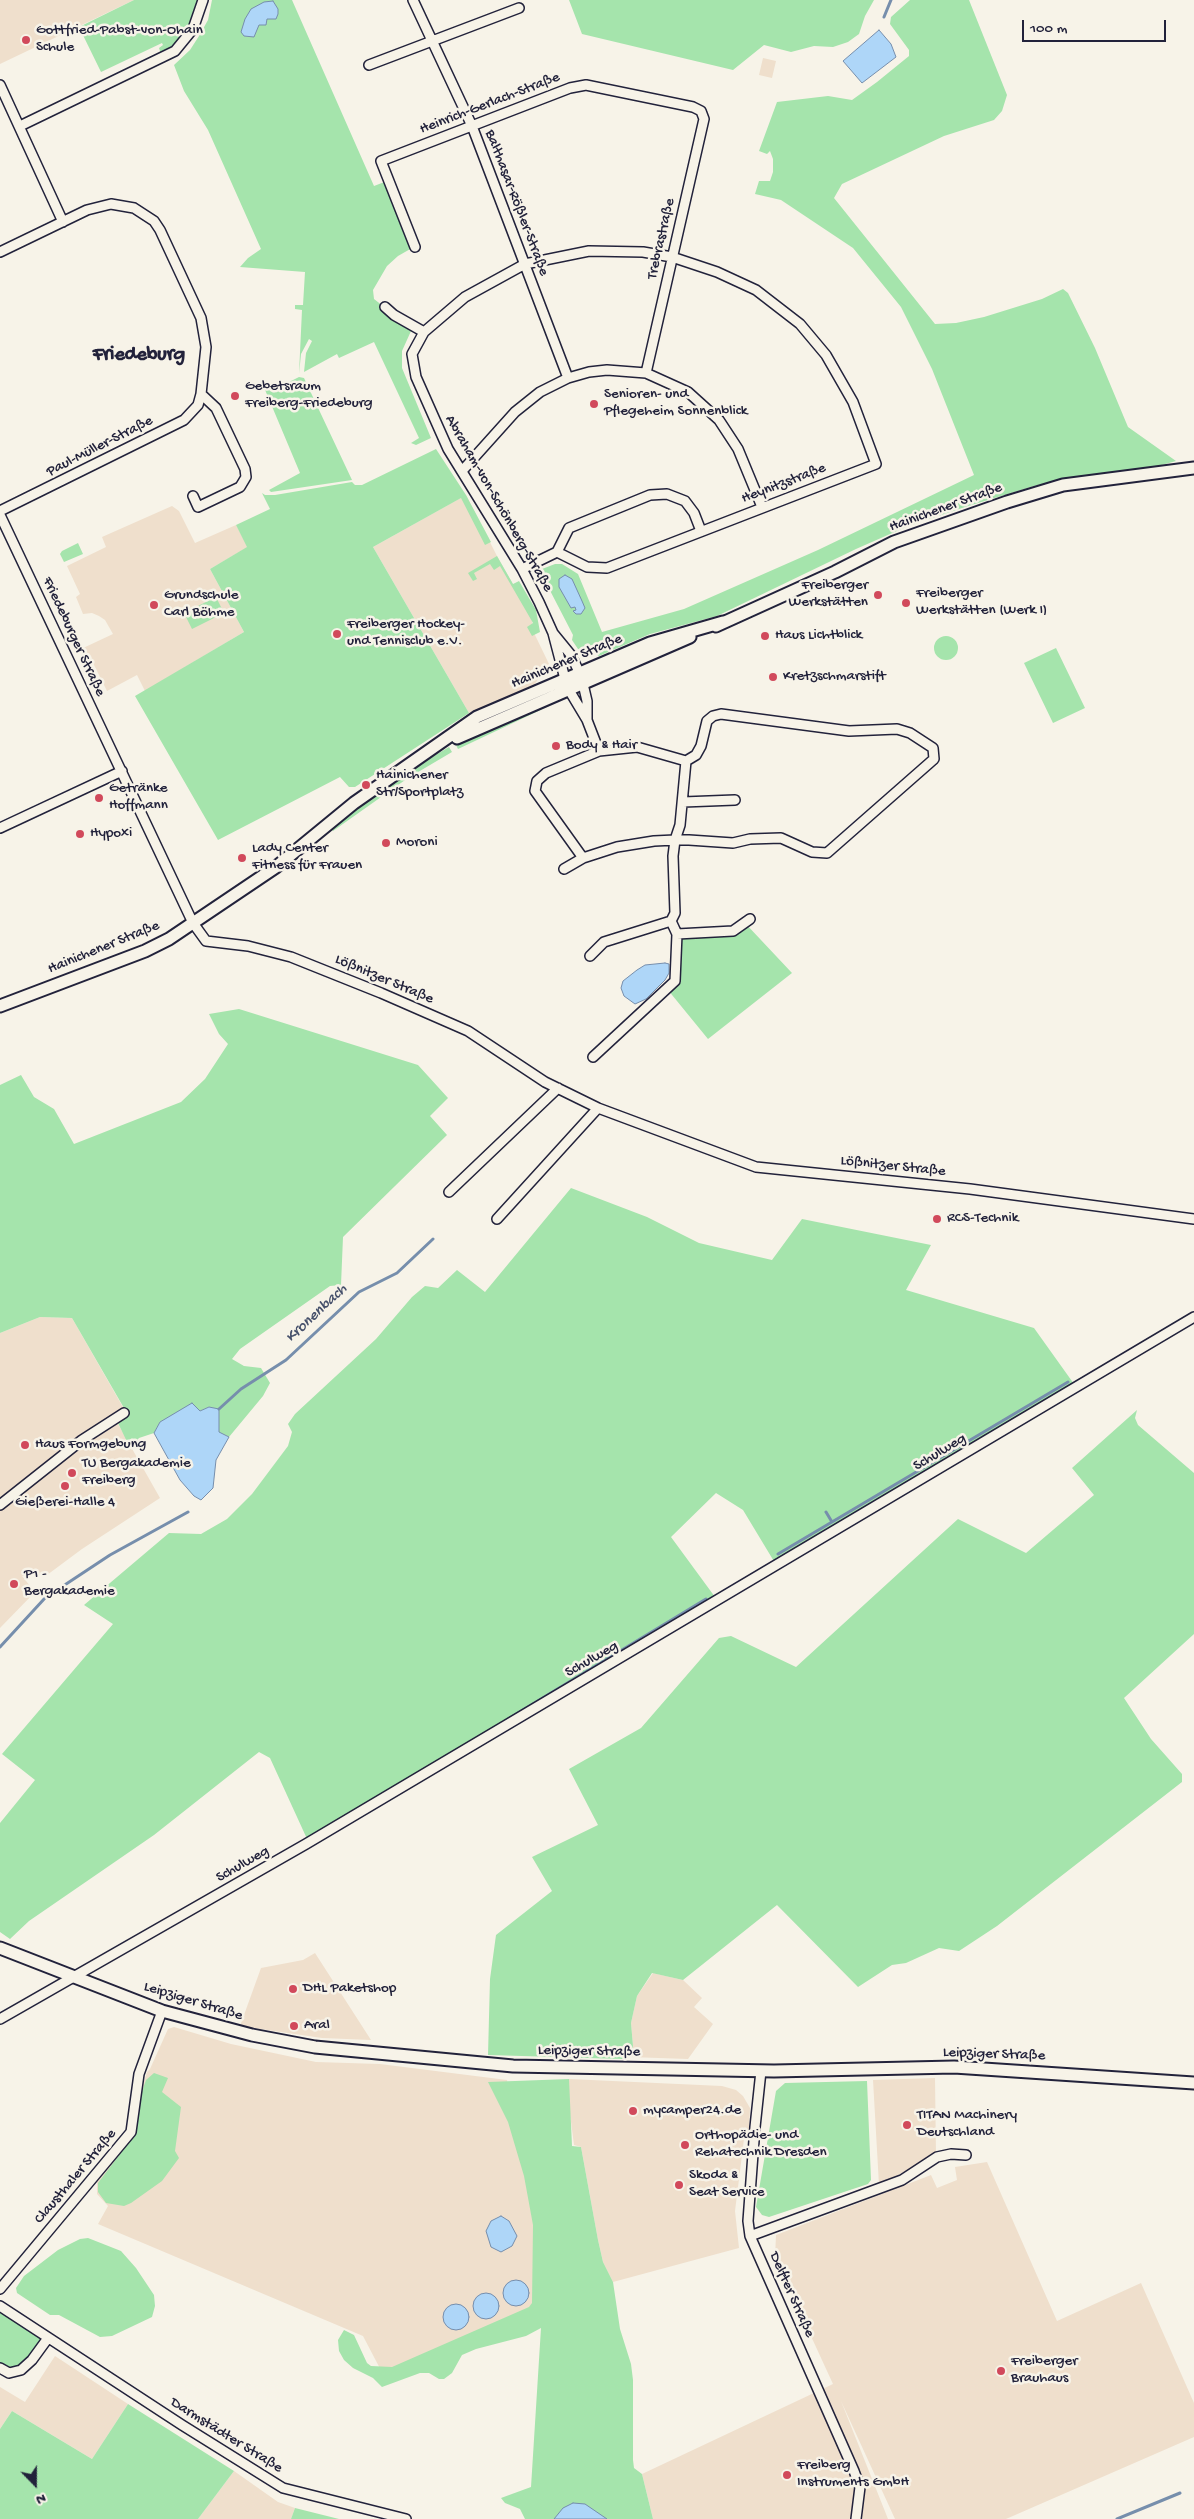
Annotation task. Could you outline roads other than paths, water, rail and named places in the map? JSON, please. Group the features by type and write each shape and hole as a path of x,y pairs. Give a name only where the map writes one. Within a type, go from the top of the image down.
{"main road":[{"name":"Hainichener Straße","path":"0,1006 145,952 193,923 276,867 354,803 432,749 567,685 723,622 835,572 894,542 1007,502 1063,486 1194,468"},
{"name":"Leipziger Straße","path":"0,1948 76,1976 162,2012 252,2035 325,2048 513,2066 761,2071 954,2067 1194,2082"}],"street":[{"path":"20,126 175,51 193,28 203,0"},
{"name":"Balthasar-Rößler-Straße","path":"413,0 472,126 568,378"},
{"path":"369,65 519,8"},
{"name":"Heinrich-Gerlach-Straße","path":"415,247 380,161 586,85 693,107 701,111"},
{"path":"0,86 63,222"},
{"name":"Trebrastraße","path":"646,373 704,119 701,111"},
{"name":"Paul-Müller-Straße","path":"0,252 87,210 111,204 134,208 154,221 160,230 200,318 206,347 198,405 184,420 0,513"},
{"name":"Abraham-von-Schönberg-Straße","path":"587,720 567,685 553,633 522,568 443,440 414,372 412,354 424,332 465,297 525,264 589,251 643,252 672,257 735,279 773,302 800,324 826,355 845,386 876,464"},
{"path":"385,307 394,315 424,332"},
{"path":"462,470 525,403 540,392 568,378 607,370 646,373 688,392 719,420 738,449 762,507"},
{"path":"193,496 198,507 240,487 246,477 245,470 216,408 201,394"},
{"name":"Heynitzstraße","path":"557,552 588,568 598,570 876,464"},
{"path":"522,568 557,552 570,528 650,495 667,494 685,501 694,513 701,531"},
{"name":"Friedeburger Straße","path":"0,513 193,923"},
{"name":"Abraham-von-Schönberg-Straße","path":"553,633 572,655 587,701 587,720"},
{"path":"564,869 583,858 616,847 654,840 733,843 750,839 781,838 812,852 826,853 934,759 933,748 910,733 897,729 849,731 721,714 713,716 707,721 701,746 696,754 686,761"},
{"path":"587,720 599,751"},
{"path":"583,858 538,799 535,792 537,781 546,773 599,751 637,747 686,761"},
{"path":"593,1057 675,981 676,934 672,922 674,913 673,856 675,840 680,825 686,761"},
{"path":"0,828 122,771"},
{"path":"683,802 735,800"},
{"path":"676,934 733,932 750,920"},
{"path":"590,956 604,942 672,922"},
{"name":"Lößnitzer Straße","path":"193,923 206,941 248,946 291,957 381,993 468,1031 558,1088 598,1108 756,1167 970,1189 1194,1219"},
{"path":"449,1192 558,1088"},
{"path":"497,1219 598,1108"},
{"name":"Schulweg","path":"0,2019 306,1844 1194,1317"},
{"path":"0,1505 82,1440 124,1414"},
{"name":"Clausthaler Straße","path":"0,2289 131,2132 139,2074 162,2012"},
{"name":"Delfter Straße","path":"761,2071 748,2221 750,2236 860,2487 856,2519"},
{"path":"750,2236 902,2180 937,2157 951,2154 966,2155"},
{"name":"Darmstädter Straße","path":"0,2306 283,2488 406,2519"},
{"path":"0,2368 9,2373 21,2370 32,2360 48,2338"}],"water":[{"path":"273,1 278,9 276,19 267,19 266,25 259,25 254,37 244,36 241,32 245,19 251,9 264,2"},
{"path":"879,30 891,44 896,57 862,83 843,61"},
{"path":"565,575 572,579 585,608 581,614 576,614 573,611 576,610 575,607 571,608 559,587 559,579"},
{"path":"669,964 669,973 665,980 646,999 635,1004 624,996 621,988 623,981 645,965"},
{"path":"192,1403 200,1411 209,1407 219,1409 219,1432 229,1437 216,1460 213,1488 201,1500 194,1496 180,1480 154,1433 160,1422"},
{"path":"501,2216 509,2221 517,2236 512,2246 501,2252 491,2247 486,2231 491,2221"},
{"path":"516,2280 525,2284 529,2293 525,2302 516,2306 507,2302 503,2293 507,2284"},
{"path":"486,2293 495,2297 499,2306 495,2315 486,2319 477,2315 473,2306 477,2297"},
{"path":"456,2304 465,2308 469,2317 465,2326 456,2330 447,2326 443,2317 447,2308"},
{"path":"573,2503 585,2504 607,2519 554,2519 563,2508"}],"waterway":[{"path":"884,17 891,0"},
{"name":"Kronenbach","path":"219,1409 241,1389 286,1360 359,1292 397,1273 433,1239"},
{"path":"778,1554 1068,1382"},
{"name":"Kronenbach","path":"0,1647 45,1598 110,1555 188,1512"},
{"path":"826,1512 832,1522"},
{"path":"508,1719 706,1599"},
{"path":"1117,2519 1180,2493"}],"place":[{"name":"Gottfried-Pabst-von-Ohain Schule","path":"26,40"},
{"name":"Gebetsraum Freiberg-Friedeburg","path":"235,396"},
{"name":"Senioren- und Pflegeheim Sonnenblick","path":"594,404"},
{"name":"Freiberger Werkstätten","path":"878,595"},
{"name":"Freiberger Werkstätten (Werk I)","path":"906,603"},
{"name":"Grundschule Carl Böhme","path":"154,605"},
{"name":"Freiberger Hockey- und Tennisclub e.V.","path":"337,634"},
{"name":"Haus Lichtblick","path":"765,636"},
{"name":"Kretzschmarstift","path":"773,677"},
{"name":"Body & Hair","path":"556,746"},
{"name":"Hainichener Str/Sportplatz","path":"366,785"},
{"name":"Getränke Hoffmann","path":"99,798"},
{"name":"Hypoxi","path":"80,834"},
{"name":"Moroni","path":"386,843"},
{"name":"Lady Center Fitness für Frauen","path":"242,858"},
{"name":"RCS-Technik","path":"937,1219"},
{"name":"Haus Formgebung","path":"25,1445"},
{"name":"TU Bergakademie Freiberg","path":"72,1473"},
{"name":"Gießerei-Halle 4","path":"65,1486"},
{"name":"P1 - Bergakademie","path":"14,1584"},
{"name":"DHL Paketshop","path":"293,1989"},
{"name":"Aral","path":"294,2026"},
{"name":"mycamper24.de","path":"633,2111"},
{"name":"TITAN Machinery Deutschland","path":"907,2125"},
{"name":"Orthopädie- und Rehatechnik Dresden","path":"685,2145"},
{"name":"Skoda & Seat Service","path":"679,2185"},
{"name":"Freiberger Brauhaus","path":"1001,2371"},
{"name":"Freiberg Instruments GmbH","path":"787,2475"}],"district":[{"name":"Friedeburg","path":"139,356"}]}
